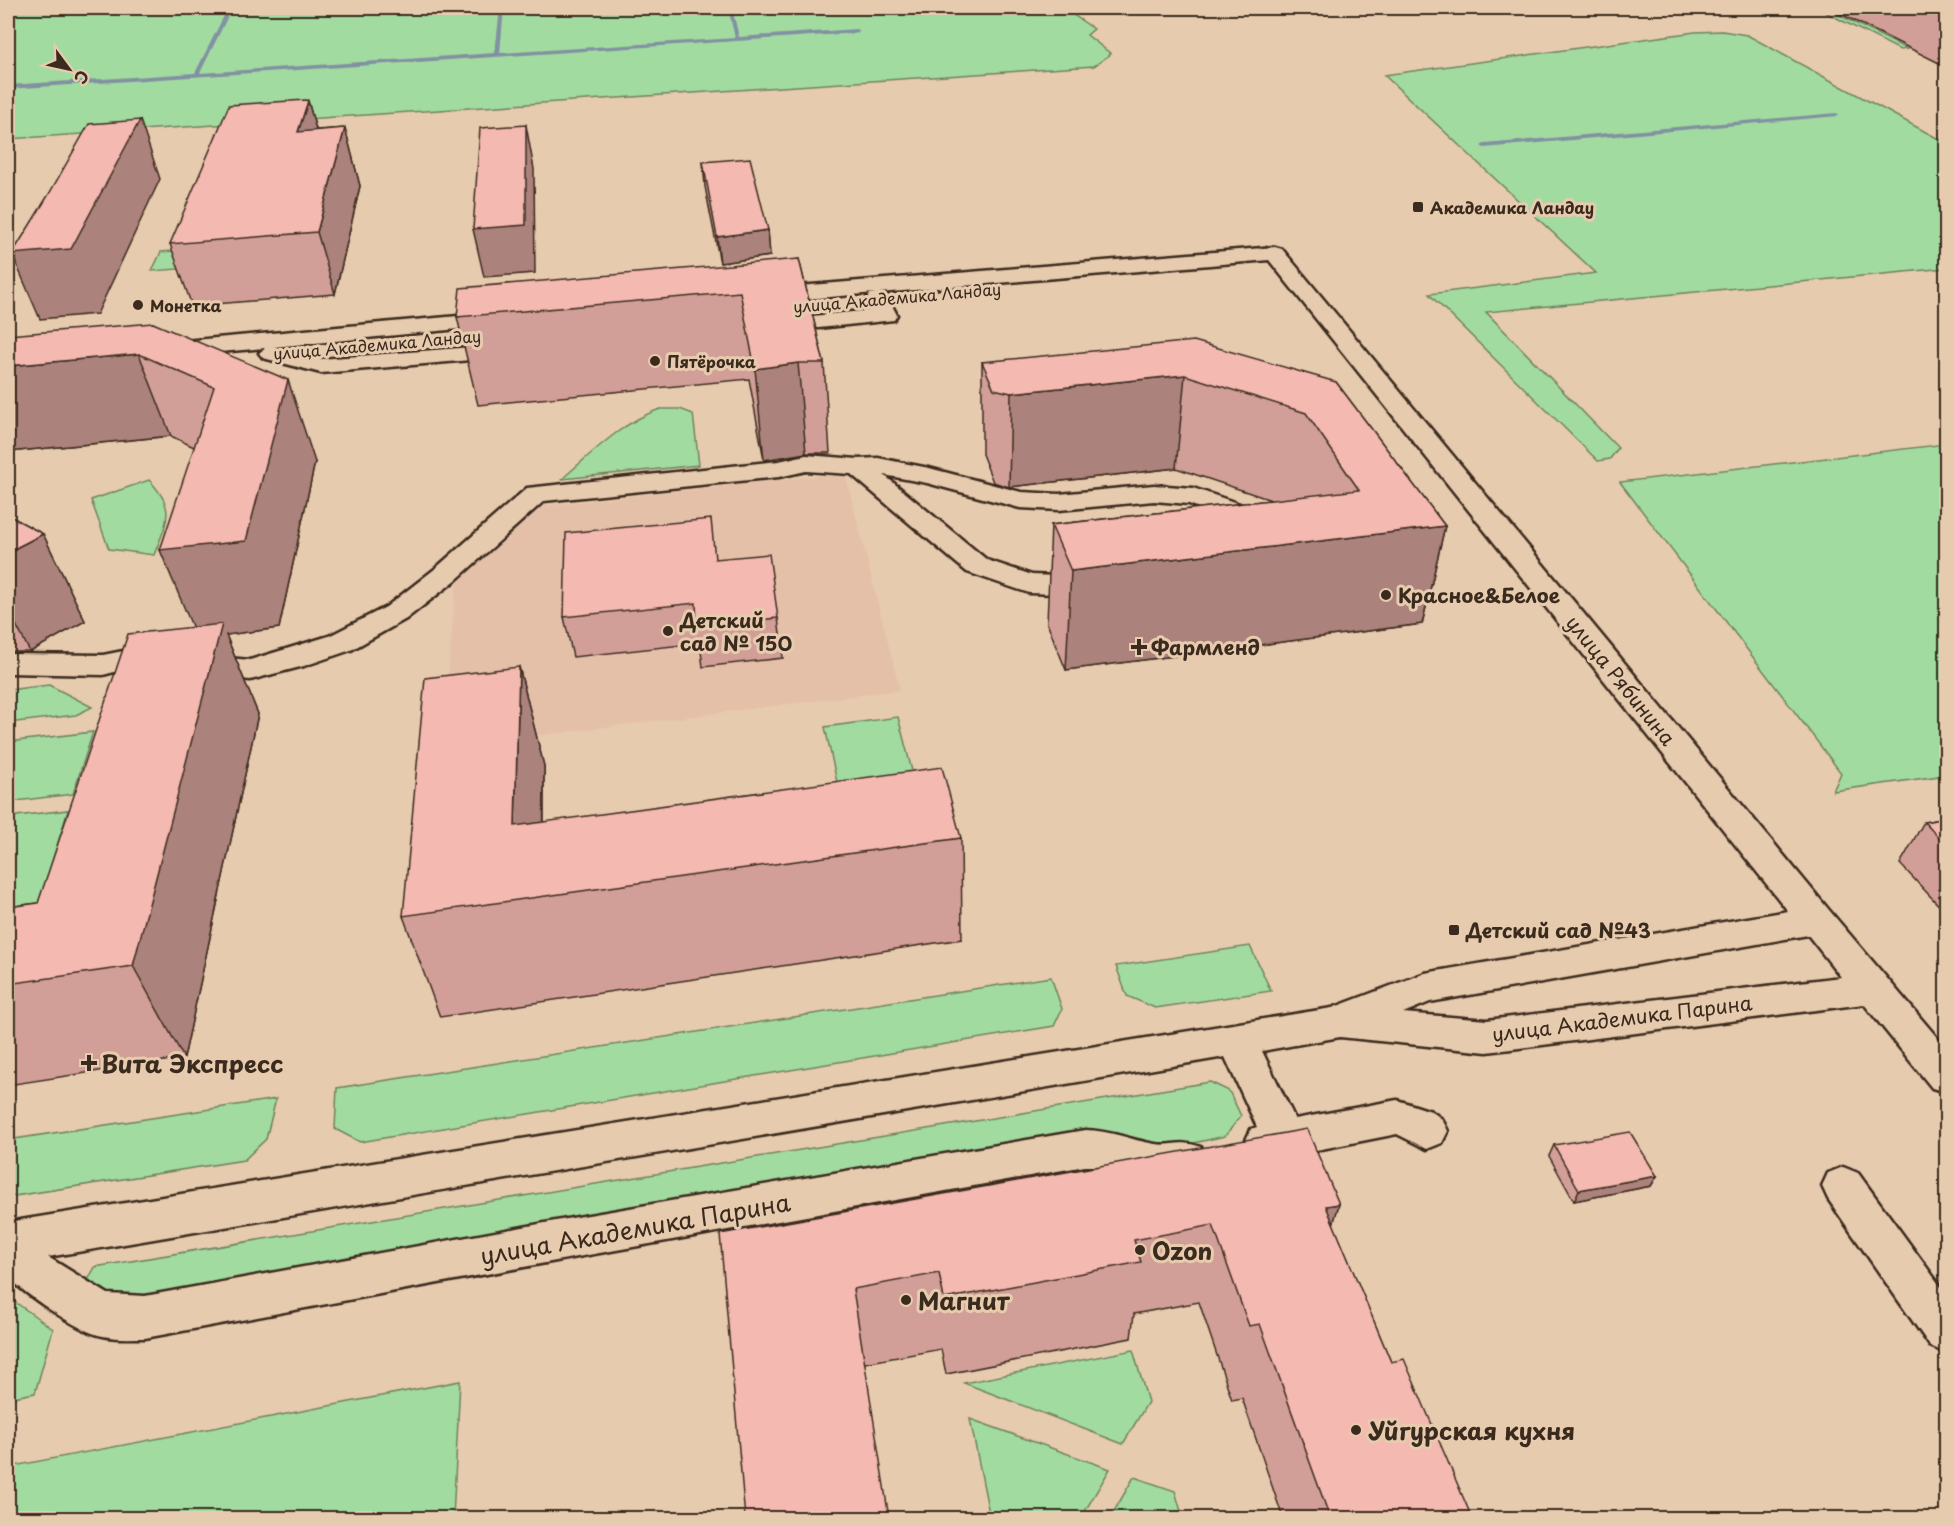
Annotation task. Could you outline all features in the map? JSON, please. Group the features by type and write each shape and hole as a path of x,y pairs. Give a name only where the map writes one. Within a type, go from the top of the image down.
{"street":[{"name":"улица Академика Ландау","path":"1280,259 879,299 886,315 746,312 1280,259"},
{"name":"улица Рябинина","path":"1280,259 1815,920 1947,1076"},
{"name":"улица Академика Ландау","path":"525,332 374,364 321,366 271,353 144,362 525,332"},
{"path":"8,664 103,665 133,658 250,670 340,643 396,614 446,574 536,494 768,470 806,463 858,467 878,466 929,476 1020,500 1059,502 1154,493 1194,496 1230,510 1260,554 1255,566 1238,574 1082,586 1029,584 976,566 858,467"},
{"name":"улица Академика Парина","path":"1427,1131 1416,1123 1397,1117 1283,1138 1185,1161 1157,1163 1104,1148 1085,1148 583,1236 145,1317 102,1315 36,1275 25,1263 19,1241 1336,1023 1425,988 1815,920"},
{"name":"улица Академика Парина","path":"1336,1023 1487,1036 1872,988"},
{"path":"1237,1039 1283,1138"},
{"path":"1843,1186 1947,1331"}],"shaded area":[{"name":"Детский сад № 150","path":"845,473 900,690 442,748 457,572 538,506"}],"green space":[{"path":"8,8 1063,8 1094,29 1087,35 1111,54 1094,66 8,139"},
{"path":"1817,8 1825,8 1907,49 1900,50"},
{"path":"1722,31 1747,35 1946,143 1946,268 1486,312 1618,448 1610,459 1598,461 1429,294 1596,273 1384,75 1695,32"},
{"path":"201,249 259,263 152,271 161,252"},
{"path":"660,409 680,409 693,414 699,465 562,479 620,430"},
{"path":"1946,444 1946,775 1833,791 1841,773 1620,482"},
{"path":"149,480 163,499 167,516 154,555 109,549 91,500"},
{"path":"49,685 92,707 76,715 8,723 8,690"},
{"path":"898,717 917,790 841,801 825,727"},
{"path":"93,732 73,794 8,802 8,742"},
{"path":"68,810 34,921 8,941 8,817"},
{"path":"1250,946 1271,991 1155,1008 1127,996 1116,966"},
{"path":"1051,977 1062,1009 1054,1026 360,1142 335,1129 337,1088"},
{"path":"1210,1082 1229,1091 1241,1116 1225,1136 1176,1147 148,1299 110,1295 87,1282 95,1267"},
{"path":"276,1099 266,1139 244,1160 8,1197 8,1140"},
{"path":"8,1297 53,1329 35,1393 8,1398"},
{"path":"1133,1350 1148,1402 1123,1444 964,1383"},
{"path":"460,1381 453,1518 8,1518 8,1467"},
{"path":"970,1419 1110,1469 1081,1518 990,1518"},
{"path":"1134,1477 1175,1491 1183,1518 1110,1518"}],"building":[{"path":"308,101 298,132 345,128 317,232 170,244 229,105"},
{"path":"140,120 71,249 12,254 89,124"},
{"path":"526,125 526,225 473,229 480,128"},
{"path":"750,158 768,230 717,237 703,162"},
{"path":"799,259 824,363 798,363 755,369 740,292 457,317 460,288"},
{"path":"153,323 288,380 246,541 160,550 214,387 139,354 8,366 8,335"},
{"path":"1194,341 1336,382 1445,526 1071,571 1051,525 1359,490 1306,413 1185,375 1011,393 994,389 982,362"},
{"path":"8,515 43,534 8,552"},
{"path":"711,519 715,559 769,554 778,618 697,626 696,603 564,617 566,533"},
{"path":"222,624 133,966 8,984 8,907 38,903 128,634"},
{"path":"519,667 515,826 942,767 961,838 403,916 425,678"},
{"path":"1947,818 1947,846 1924,822"},
{"path":"1307,1129 1339,1204 1326,1206 1391,1362 1404,1359 1472,1518 1330,1518 1260,1324 1249,1326 1213,1225 1134,1240 1141,1262 944,1299 939,1273 853,1289 889,1518 745,1518 720,1234"},
{"path":"1630,1132 1657,1176 1579,1190 1554,1145"}],"waterway":[{"path":"197,74 230,8"},
{"path":"497,53 502,8"},
{"path":"730,8 737,37"},
{"path":"8,87 857,31"},
{"path":"1484,146 1836,115"}],"place":[{"name":"Академика Ландау","path":"1418,207"},
{"name":"Монетка","path":"138,305"},
{"name":"Пятёрочка","path":"655,361"},
{"name":"Красное&Белое","path":"1386,595"},
{"name":"Детский сад № 150","path":"668,631"},
{"name":"Фармленд","path":"1139,647"},
{"name":"Детский сад №43","path":"1454,930"},
{"name":"Вита Экспресс","path":"89,1063"},
{"name":"Ozon","path":"1140,1250"},
{"name":"Магнит","path":"906,1300"},
{"name":"Уйгурская кухня","path":"1356,1430"}]}
